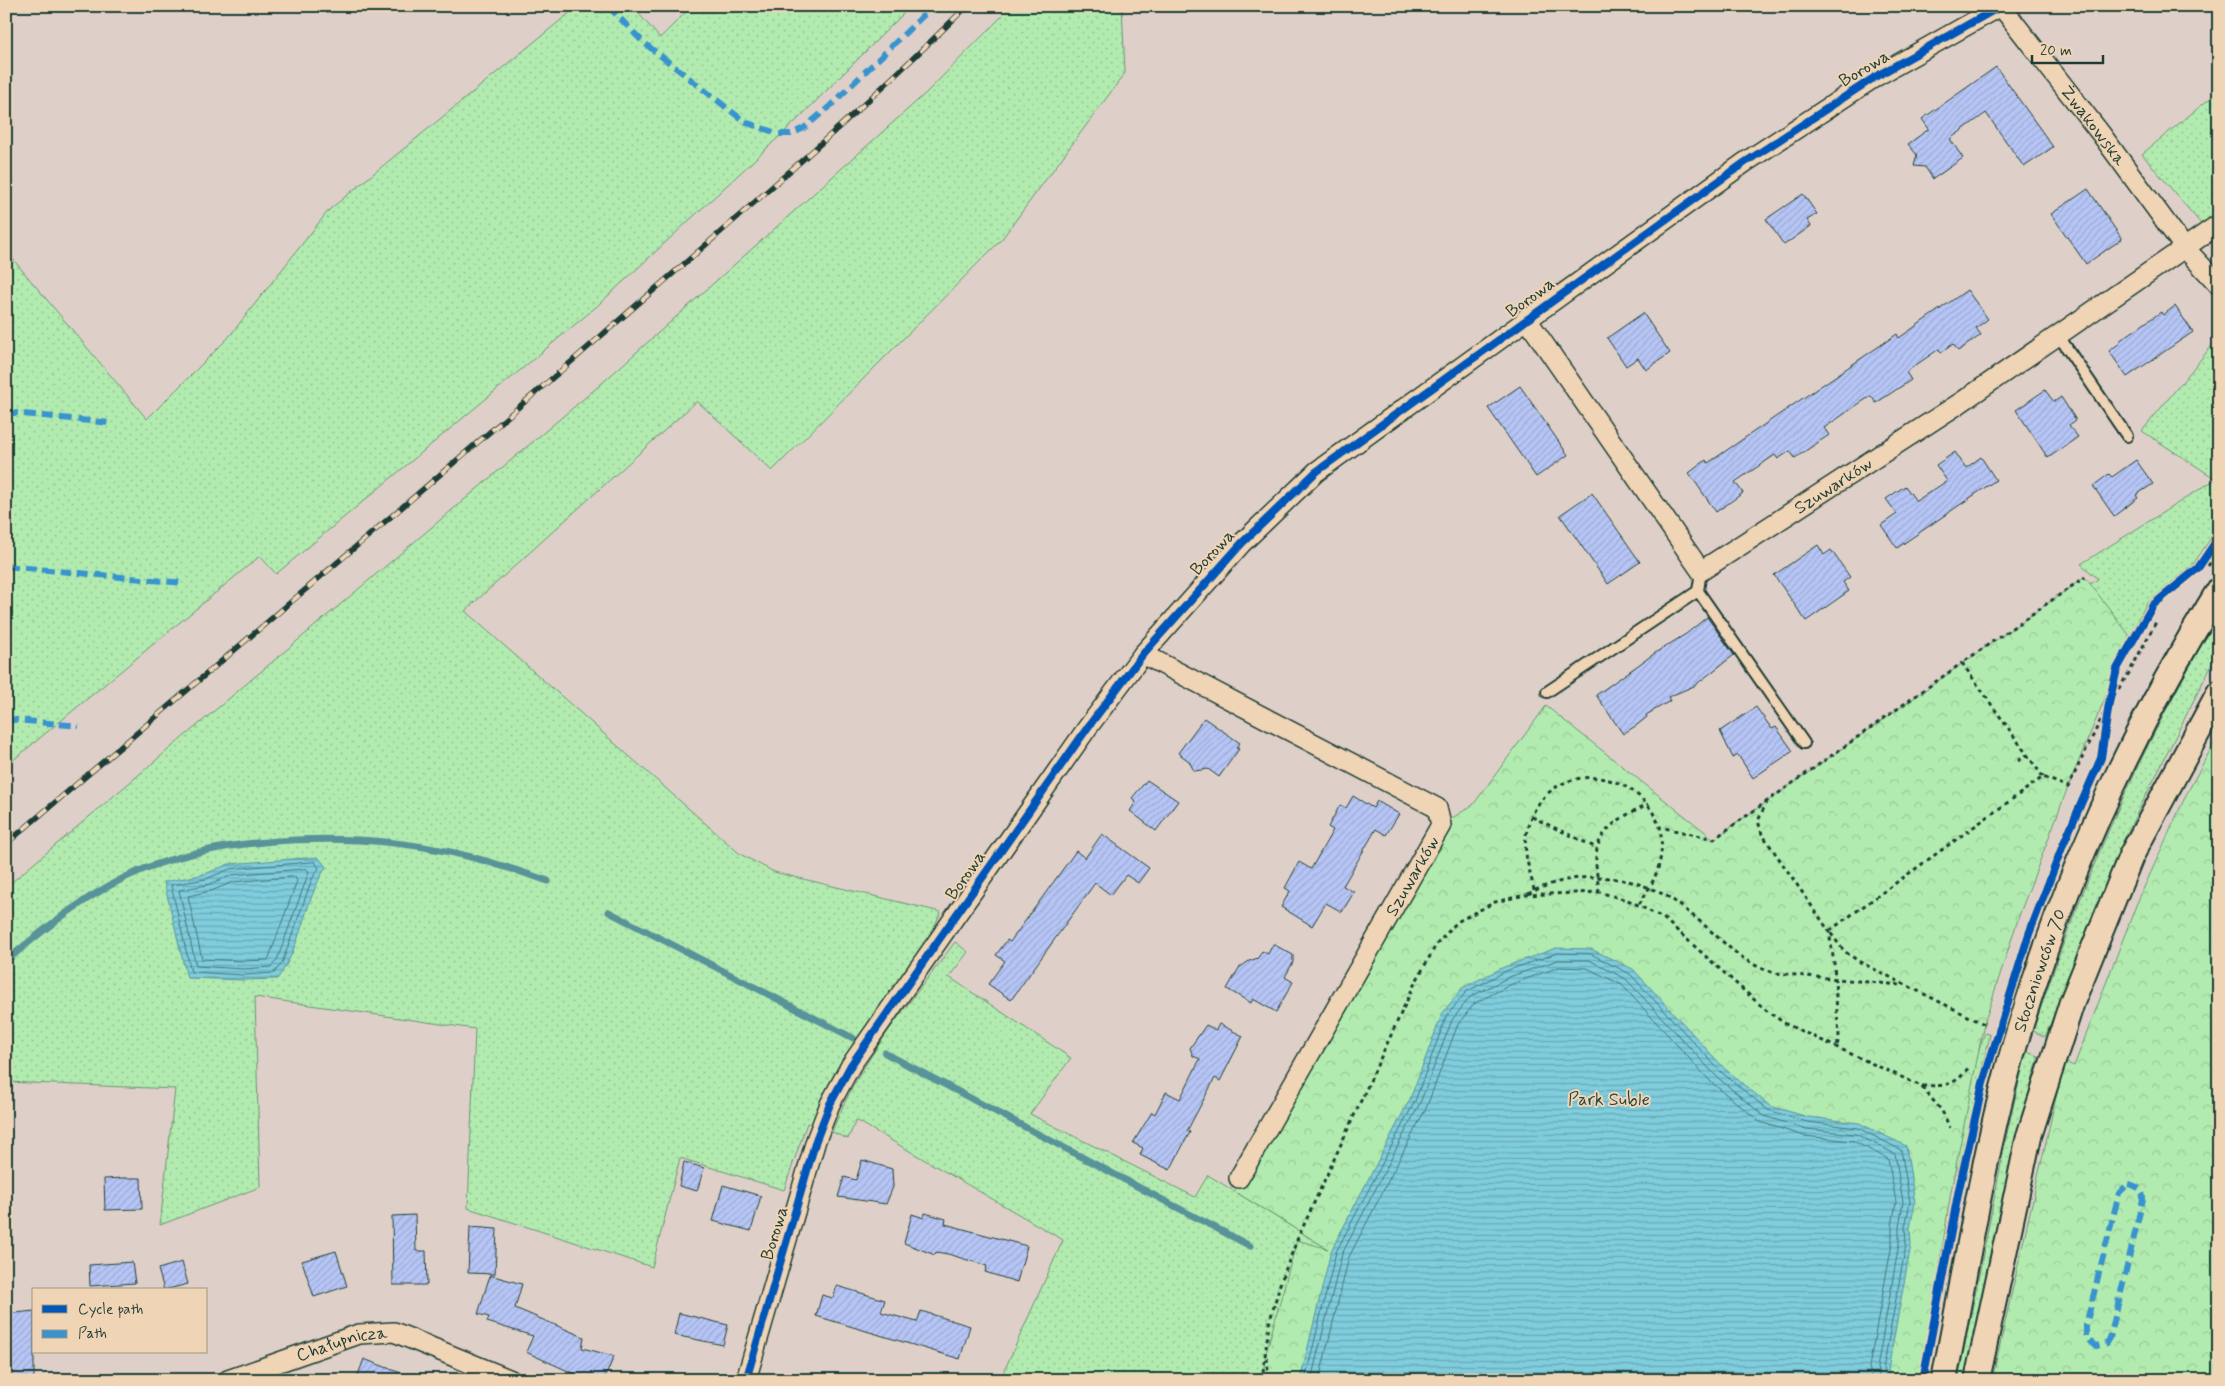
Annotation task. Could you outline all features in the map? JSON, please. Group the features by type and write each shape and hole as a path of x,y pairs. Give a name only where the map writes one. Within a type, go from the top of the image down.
{"street":[{"name":"Żwakowska","path":"2001,6 2101,134 2184,247 2219,285"},
{"name":"Borowa","path":"746,1380 816,1140 830,1104 851,1065 1088,727 1142,654 1242,543 1316,472 1526,318 1744,163 1875,77 2001,6"},
{"name":"Szuwarków","path":"1701,572 1960,403 2219,224"},
{"name":"Żwakowska","path":"2184,247 2219,275"},
{"path":"1526,318 1701,572"},
{"name":"Stoczniowców 70","path":"1944,1380 1993,1131 2009,1065 2034,985 2073,876 2100,809 2180,652 2219,590"},
{"name":"Szuwarków","path":"1142,654 1436,808 1441,825 1239,1178"},
{"path":"1977,1380 2029,1136 2072,1002 2131,856 2219,693"},
{"name":"Chałupnicza","path":"228,1380 359,1334 394,1332 511,1380"}],"lane":[{"path":"2058,335 2127,436"},
{"path":"1701,572 1698,591 1804,743"},
{"path":"1548,692 1698,591"}],"path":[{"path":"2208,566 2216,548"},
{"path":"2198,568 2216,548"},
{"path":"1660,827 1714,839 2085,577"},
{"path":"1962,663 2043,777 2068,787 2109,703 2129,673 2157,620"},
{"path":"2105,730 2115,678"},
{"path":"2018,761 2027,755"},
{"path":"1534,892 1526,860 1525,845 1527,830 1532,817 1545,796 1563,785 1582,778 1596,777 1613,780 1639,794 1655,814 1660,827 1663,846 1661,860 1649,888 1639,904"},
{"path":"1829,931 2043,777"},
{"path":"1768,800 1758,821 1762,834 1844,951 1903,986 1984,1024"},
{"path":"1598,892 1597,848 1604,836 1622,817 1648,804"},
{"path":"1532,817 1597,848"},
{"path":"1262,1380 1269,1324 1280,1284 1298,1240 1383,1050 1436,945 1457,922 1495,902 1525,895 1571,878 1598,876 1626,880 1670,898 1744,960 1758,968 1774,973 1903,986"},
{"path":"1534,892 1598,892 1639,904 1663,918 1768,1012 1786,1024 1921,1086 1940,1086 1956,1082 1970,1064"},
{"path":"1829,931 1839,1035 1836,1047"},
{"path":"1921,1086 1942,1111 1950,1128"},
{"path":"1266,1352 1269,1380"}],"green space":[{"path":"578,6 632,6 660,38 692,6 911,6 796,121 596,307 276,574 260,556 6,766 6,251 147,419 228,338 329,210"},
{"path":"1012,6 1122,6 1125,73 1001,240 772,471 697,401 465,611 740,854 774,872 941,912 926,944 813,1125 807,1123 784,1190 680,1158 652,1267 468,1208 475,1029 255,997 260,1187 160,1225 175,1089 6,1082 6,887 600,385 926,93"},
{"path":"2219,91 2219,216 2216,214 2202,225 2142,154"},
{"path":"2219,337 2219,526 2192,566 2146,604 2119,660 2072,595 2098,579 2081,564 2216,479 2142,431"},
{"name":"Park Suble","path":"2085,577 2133,640 2117,669 2068,787 2020,913 1984,1024 1951,1191 1922,1380 1262,1380 1266,1353 1297,1240 1328,1249 1234,1191 1441,825 1473,805 1546,706 1714,839"},
{"path":"2219,616 2219,650 2123,841 2045,1037 2033,1031 2064,943 2098,856 2156,729"},
{"path":"2219,734 2219,1380 1992,1380 2064,1062 2074,1066 2137,903 2186,795"},
{"path":"955,942 968,952 949,977 1071,1058 1030,1114 1195,1197 1208,1175 1331,1251 1300,1380 1000,1380 1063,1240 856,1120 848,1139 832,1132 856,1081 871,1057"},
{"path":"1985,1033 1990,1035 1957,1174 1954,1134 1973,1066"},
{"path":"2026,1052 2039,1056 2017,1136 1965,1380 1958,1380 2008,1129"}],"water":[{"path":"318,857 326,867 313,894 292,953 277,979 187,978 164,882 205,874 229,864"},
{"path":"1556,948 1591,949 1633,969 1725,1069 1770,1106 1808,1117 1859,1123 1906,1146 1915,1203 1910,1228 1911,1245 1888,1370 1892,1380 1300,1380 1331,1251 1410,1099 1442,1014 1462,988 1504,967"}],"building":[{"path":"1996,67 2053,147 2024,167 1986,113 1950,139 1963,158 1933,179 1925,167 1914,166 1917,155 1908,144 1929,129 1922,119"},
{"path":"2088,189 2122,239 2086,264 2051,214"},
{"path":"1803,194 1817,214 1807,220 1811,226 1784,245 1766,219"},
{"path":"1967,290 1988,319 1976,328 1981,335 1958,351 1953,344 1941,353 1939,349 1906,372 1911,380 1876,403 1871,396 1860,403 1824,428 1829,435 1795,458 1790,451 1778,459 1775,455 1735,482 1743,493 1716,512 1689,473 1706,460 1708,463 1897,334 1899,338"},
{"path":"2175,306 2193,332 2127,377 2109,351 2120,343 2119,341 2161,312 2163,315"},
{"path":"1643,313 1670,353 1646,370 1638,358 1626,366 1607,338"},
{"path":"1520,386 1568,455 1536,477 1488,408"},
{"path":"2045,390 2054,402 2061,397 2076,420 2069,425 2078,437 2048,458 2016,410"},
{"path":"1955,452 1966,468 1981,457 1996,480 1897,548 1881,525 1897,514 1886,499 1905,486 1916,501 1947,481 1936,465"},
{"path":"2136,460 2153,484 2136,495 2138,498 2114,516 2093,486 2109,474 2112,477"},
{"path":"1592,493 1640,562 1608,584 1560,515"},
{"path":"1818,545 1824,555 1831,550 1850,577 1843,582 1849,591 1806,621 1774,575"},
{"path":"1707,617 1734,655 1694,686 1668,697 1670,701 1646,715 1647,717 1623,734 1596,695 1658,651 1686,634"},
{"path":"1756,707 1772,729 1776,727 1793,751 1753,778 1738,755 1733,758 1720,731"},
{"path":"1204,718 1240,743 1236,748 1239,749 1219,777 1208,769 1194,771 1189,761 1178,753"},
{"path":"1147,780 1178,801 1156,831 1130,811 1136,802 1132,798"},
{"path":"1353,796 1373,808 1377,801 1399,814 1386,835 1376,829 1343,886 1354,892 1342,912 1326,903 1312,926 1281,907 1290,891 1285,888 1299,862 1311,869 1333,830 1328,827 1340,805 1346,808"},
{"path":"1102,834 1149,868 1138,883 1126,875 1111,895 1095,883 1011,1000 988,984 1005,961 996,955 1007,940 1010,942 1076,851 1085,858"},
{"path":"1273,944 1293,955 1293,962 1285,977 1293,982 1276,1012 1253,999 1251,1003 1227,989 1239,968 1249,961 1258,958 1262,951 1268,954"},
{"path":"1219,1024 1243,1036 1220,1081 1215,1078 1187,1131 1190,1132 1170,1170 1140,1155 1143,1148 1133,1143 1152,1112 1155,1114 1166,1092 1180,1099 1200,1059 1193,1056 1190,1048 1206,1025 1216,1030"},
{"path":"862,1160 892,1169 893,1187 886,1204 838,1197 844,1177 856,1180"},
{"path":"684,1162 704,1168 697,1191 679,1186"},
{"path":"141,1178 142,1209 105,1210 104,1179"},
{"path":"723,1185 761,1196 751,1231 713,1221"},
{"path":"925,1213 946,1219 945,1224 1027,1246 1017,1282 985,1272 987,1266 948,1254 936,1252 935,1255 904,1243 912,1214 924,1218"},
{"path":"415,1215 416,1251 426,1251 427,1285 393,1285 392,1216"},
{"path":"470,1227 497,1229 495,1274 468,1273"},
{"path":"336,1251 347,1286 314,1297 302,1261"},
{"path":"132,1262 135,1283 90,1286 89,1265"},
{"path":"182,1262 188,1284 163,1288 158,1269"},
{"path":"490,1275 522,1284 515,1308 584,1337 582,1348 614,1356 604,1380 588,1380 526,1352 533,1336 487,1322 489,1317 478,1314"},
{"path":"837,1286 885,1300 881,1312 917,1322 921,1311 970,1326 960,1359 816,1316 822,1295 833,1298"},
{"path":"32,1311 34,1380 12,1380 6,1314"},
{"path":"679,1313 728,1325 723,1345 674,1335"},
{"path":"364,1359 414,1378 414,1380 356,1380"}],"waterway":[{"path":"6,961 72,909 125,878 144,869 179,857 255,843 336,839 376,841 450,852 548,881"},
{"path":"609,912 853,1038"},
{"path":"885,1053 1250,1246"}],"railway":[{"path":"6,844 379,527 787,174 967,6"}],"marked path":[{"path":"608,6 643,42 745,122 779,134 791,134 804,128 830,106 933,6"},
{"path":"6,412 109,423"},
{"path":"6,566 184,583"},
{"path":"6,719 79,726"},
{"path":"2128,1184 2139,1188 2143,1199 2110,1338 2107,1343 2096,1346 2086,1337 2086,1325 2119,1193 2128,1184"}],"cycle path":[{"path":"746,1380 816,1140 830,1104 851,1065 1088,727 1143,654 1242,543 1316,472 1744,163 1875,77 2001,6"},
{"path":"1923,1380 1959,1189 1983,1083 2029,934 2063,845 2101,758 2109,703 2117,669 2153,605 2198,568 2219,537"}]}
